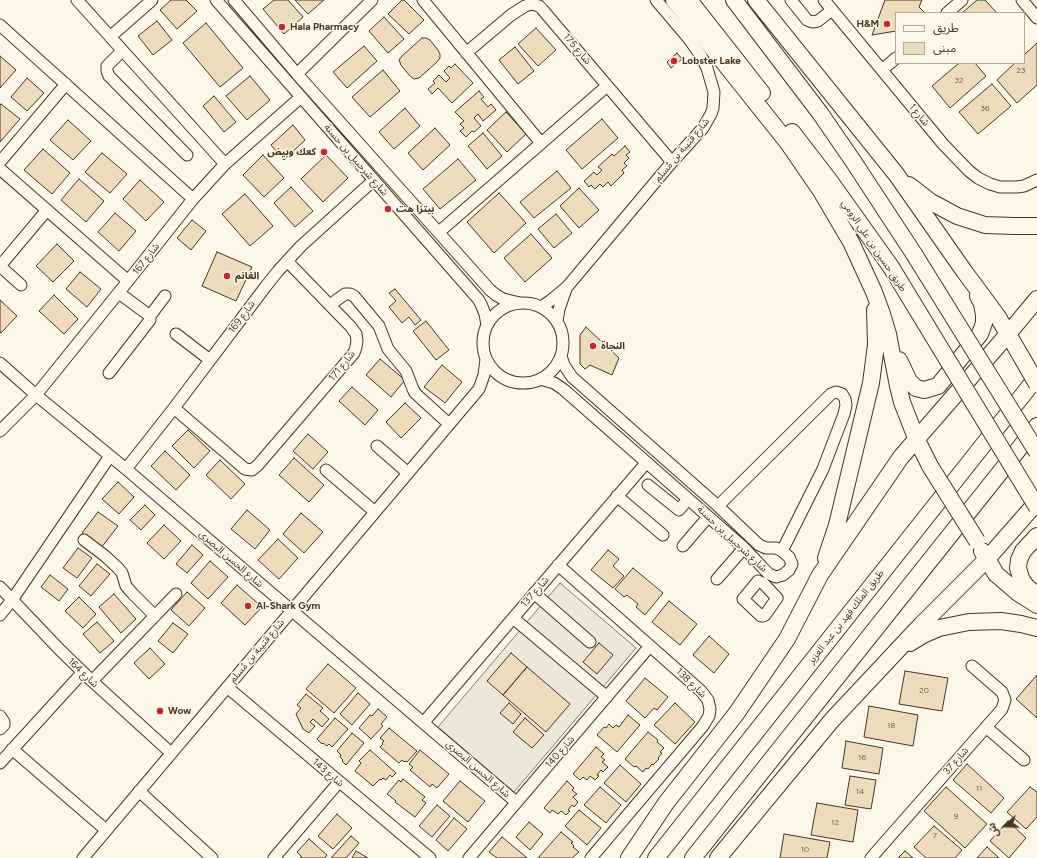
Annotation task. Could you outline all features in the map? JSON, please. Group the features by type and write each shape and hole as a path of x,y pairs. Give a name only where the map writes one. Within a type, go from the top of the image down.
{"highway":[{"path":"674,0 788,143 838,218 874,292 890,342 898,386 916,438 930,466 996,574 1018,593 1037,605"},
{"name":"طريق حسين بن علي الرومي","path":"689,0 829,180 891,267 1037,507"},
{"path":"734,0 820,113 853,161 914,254 1037,452"},
{"path":"756,0 896,174 964,272 998,317 1037,384"},
{"path":"896,174 931,202 957,216 984,224 1037,226"},
{"path":"890,342 909,381 916,388 924,390 938,386 980,334 984,323 982,304 964,272"},
{"path":"820,575 837,525 871,383 876,345 874,292"},
{"path":"629,858 666,803 736,714 787,639 820,575 901,457 1037,299"},
{"name":"طريق الملك فهد بن عبد العزيز","path":"656,858 1037,377"},
{"path":"693,858 1037,426"},
{"path":"718,858 832,720 922,624 987,560 1037,502"},
{"path":"1037,536 1023,551 1019,560 1018,568 1023,582 1037,595"},
{"path":"879,670 915,640 939,628 949,625 979,620 1001,621 1037,628"}],"street":[{"path":"77,0 225,164"},
{"path":"110,37 152,0"},
{"name":"شارع شرحبيل بن حسنة","path":"216,0 478,299 484,309 487,325"},
{"name":"شارع شرحبيل بن حسنة","path":"234,0 297,74 494,293 507,300 520,303"},
{"path":"297,74 372,0"},
{"path":"423,0 540,144"},
{"name":"شارع قتيبة بن مُسلم","path":"540,307 550,301 567,286 702,128 708,120 713,108 714,92 707,68 701,56 689,39 656,0"},
{"path":"790,0 807,20 812,22 818,21 832,10"},
{"name":"شارع 1","path":"824,0 952,155 969,172 990,184 1000,187 1024,186 1037,180"},
{"path":"1022,0 1037,18"},
{"name":"شارع 175","path":"466,52 511,15 533,2 542,8 672,162"},
{"path":"0,25 193,199"},
{"path":"122,51 108,66 107,71 109,76 187,155"},
{"path":"882,70 895,59"},
{"path":"0,162 66,84"},
{"path":"438,232 607,86"},
{"name":"شارع 167","path":"0,431 36,395 193,199 225,164 301,97"},
{"path":"0,169 128,282"},
{"name":"شارع 169","path":"126,469 266,286 287,261 306,241 374,180"},
{"path":"21,285 0,266 47,210"},
{"name":"شارع 171","path":"174,408 245,469 252,470 258,465 354,353 357,341 356,334 351,327 287,261"},
{"name":"شارع قتيبة بن مُسلم","path":"557,321 560,304 567,286"},
{"path":"119,293 150,316"},
{"path":"330,305 345,294 354,296 379,326 388,348 406,371 412,389 449,424"},
{"path":"109,373 150,320 150,316 165,296"},
{"path":"520,303 527,303 547,311 557,321 562,335 561,356 557,364 540,379 529,383 510,381 501,377 494,371 484,353 483,339 490,319 500,309 520,303"},
{"path":"176,334 210,360"},
{"name":"شارع شرحبيل بن حسنة","path":"540,379 554,383 563,389 744,548 763,568 766,578 783,575 789,570 792,564 789,557 776,548 766,548 759,545 718,506 572,377 564,365 561,356"},
{"name":"شارع قتيبة بن مُسلم","path":"479,389 484,375 486,359"},
{"name":"شارع الحسن البصري","path":"0,363 424,722 516,802"},
{"name":"شارع قتيبة بن مُسلم","path":"83,858 479,389 501,377"},
{"path":"718,506 831,394 836,392 842,394 846,405 844,414 823,469 782,551"},
{"path":"377,446 408,473"},
{"path":"0,615 12,600 110,456"},
{"name":"شارع 137","path":"424,722 646,463"},
{"path":"326,470 375,512"},
{"path":"648,485 679,510 688,500"},
{"path":"618,496 663,535"},
{"path":"683,546 708,517"},
{"path":"84,540 118,568 122,573 126,586 132,594 155,616"},
{"path":"717,579 744,548"},
{"name":"شارع 138","path":"558,566 705,695 710,705 709,716 703,726 591,858"},
{"name":"شارع 164","path":"0,587 60,650 171,753"},
{"path":"534,593 590,642"},
{"path":"92,681 176,594"},
{"path":"513,618 607,697"},
{"name":"شارع 140","path":"469,858 650,646"},
{"name":"شارع 37","path":"871,858 1002,709 1006,700 1002,692 972,666"},
{"path":"0,763 83,672"},
{"name":"شارع 143","path":"227,687 430,858"},
{"path":"0,716 4,722 4,725 0,729"},
{"path":"986,727 1024,760"},
{"path":"12,749 106,830"},
{"path":"274,858 339,782"},
{"path":"139,791 212,858"}],"shaded area":[{"path":"560,583 636,648 514,792 438,727"}],"building":[{"path":"171,0 186,0 197,11 177,29 160,10"},
{"path":"274,0 288,0 303,17 284,34 263,9"},
{"path":"295,0 324,0 308,14"},
{"path":"402,0 404,0 424,20 409,34 388,14"},
{"path":"885,0 922,0 919,7 924,12 895,12 895,31 872,35"},
{"path":"977,0 985,0 996,12 963,12"},
{"path":"384,17 404,39 388,53 369,31"},
{"path":"157,21 172,40 153,55 138,36"},
{"path":"206,23 243,68 220,87 183,43"},
{"path":"536,28 556,50 538,66 518,44"},
{"path":"422,38 430,40 438,50 440,58 419,78 414,79 401,65 399,60"},
{"path":"1037,43 1037,85 1017,103 997,80 1014,64 1025,64 1025,54"},
{"path":"364,46 377,61 347,88 333,72"},
{"path":"515,47 534,71 518,84 499,60"},
{"name":"Lobster Lake","path":"677,53 682,59 671,68 667,62"},
{"path":"0,56 16,70 0,88"},
{"path":"455,64 473,83 452,103 438,88 432,94 428,89 435,83 433,81 439,75 446,82 450,78 444,71 449,66 451,68"},
{"path":"958,64 976,64 986,76 950,108 932,86"},
{"path":"383,70 400,91 370,117 352,97"},
{"path":"250,76 270,100 247,120 226,96"},
{"path":"27,78 44,93 27,111 11,97"},
{"path":"992,84 1011,106 978,134 959,112"},
{"path":"479,91 484,97 481,99 488,107 491,104 496,110 483,121 478,114 474,118 481,126 474,132 472,131 466,137 460,131 464,128 460,124 464,121 455,112"},
{"path":"214,96 236,122 224,132 203,106"},
{"path":"1,104 20,119 0,142 0,105"},
{"path":"405,108 420,126 394,149 379,132"},
{"path":"506,112 526,134 507,152 487,130"},
{"path":"602,119 618,138 582,169 566,150"},
{"path":"68,120 91,141 73,160 50,140"},
{"path":"293,125 305,140 284,160 271,145"},
{"path":"435,128 450,145 423,170 408,153"},
{"path":"483,133 502,156 487,169 468,146"},
{"path":"625,146 630,152 626,155 629,158 624,163 627,166 622,170 624,173 611,186 608,182 603,187 600,184 595,189 591,185 589,187 584,181 594,172 597,175 602,170 598,167 612,154 614,156"},
{"path":"43,149 70,173 52,194 24,170"},
{"path":"102,153 127,174 110,193 85,172"},
{"path":"263,155 284,178 264,197 243,175"},
{"path":"326,155 348,178 323,202 301,179"},
{"path":"458,159 476,180 440,209 423,189"},
{"path":"557,171 571,188 534,218 520,202"},
{"path":"79,179 104,201 86,222 61,200"},
{"path":"140,180 164,202 146,221 123,199"},
{"path":"291,187 313,211 295,227 274,203"},
{"path":"579,188 599,210 579,228 560,206"},
{"path":"499,193 526,223 494,253 467,222"},
{"path":"245,194 273,226 250,246 222,214"},
{"path":"115,213 136,231 119,251 98,232"},
{"path":"556,214 572,233 554,248 538,229"},
{"path":"192,220 206,231 191,250 177,238"},
{"path":"531,234 552,258 525,282 504,258"},
{"path":"57,244 74,261 53,282 36,266"},
{"name":"الغانم","path":"217,252 252,267 236,301 202,286"},
{"path":"80,272 101,289 87,307 66,289"},
{"path":"395,289 421,320 415,325 409,317 402,323 389,307 396,301 389,293"},
{"path":"54,295 78,319 64,334 39,311"},
{"path":"0,300 17,316 1,333 0,332"},
{"path":"426,321 449,350 436,360 413,331"},
{"name":"النجاة","path":"586,327 619,358 612,375 590,365 585,369 580,364 580,335"},
{"path":"380,359 405,380 391,397 366,375"},
{"path":"442,365 462,382 445,403 424,387"},
{"path":"352,387 378,410 365,425 339,401"},
{"path":"405,403 421,418 401,438 386,422"},
{"path":"188,430 210,451 194,468 172,446"},
{"path":"308,434 328,452 313,469 293,451"},
{"path":"165,451 190,475 176,490 151,466"},
{"path":"294,458 324,485 309,502 279,475"},
{"path":"220,460 245,484 231,499 206,475"},
{"path":"118,482 134,497 119,514 102,499"},
{"path":"145,505 155,515 141,530 130,520"},
{"path":"247,510 270,530 255,549 231,529"},
{"path":"98,512 118,526 101,548 82,533"},
{"path":"301,513 323,532 304,553 283,534"},
{"path":"164,525 181,541 164,559 147,543"},
{"path":"278,539 298,558 279,579 258,560"},
{"path":"192,545 203,555 187,573 176,564"},
{"path":"78,548 92,558 77,578 63,568"},
{"path":"608,550 619,559 613,566 624,576 613,588 591,570"},
{"path":"210,561 228,577 208,599 191,583"},
{"path":"97,564 110,574 91,596 79,586"},
{"path":"633,568 663,593 645,615 636,607 638,604 627,595 624,597 615,589"},
{"path":"50,575 68,589 59,601 41,587"},
{"path":"237,585 262,607 245,625 221,603"},
{"path":"187,592 205,608 189,626 171,610"},
{"path":"114,594 136,619 121,633 99,607"},
{"path":"79,597 96,614 83,628 65,611"},
{"path":"669,601 697,624 680,645 652,622"},
{"path":"97,622 114,641 100,653 83,634"},
{"path":"173,623 188,634 173,653 158,641"},
{"path":"709,636 729,654 714,673 693,655"},
{"path":"599,643 613,655 597,674 583,662"},
{"path":"150,648 165,664 149,679 134,663"},
{"path":"511,653 527,667 503,695 487,681"},
{"path":"328,664 356,688 334,713 306,689"},
{"path":"527,667 570,704 546,732 503,695"},
{"path":"905,671 948,678 942,711 899,704"},
{"path":"1037,675 1037,718 1016,699"},
{"path":"645,678 668,697 657,710 654,708 645,718 626,701"},
{"path":"358,693 370,704 352,725 340,714"},
{"path":"306,694 323,708 320,711 329,719 322,727 313,719 310,722 315,726 309,733 303,729 296,714 301,708 297,705"},
{"path":"509,703 521,714 513,724 500,713"},
{"path":"675,703 695,722 675,744 654,725"},
{"path":"869,706 918,715 913,746 864,737"},
{"path":"378,709 387,717 381,724 383,726 371,739 359,728 370,715 372,716"},
{"path":"628,715 640,725 617,752 597,735 609,724 613,728 616,725 619,727"},
{"path":"335,718 348,729 332,747 329,744 327,746 323,743 322,744 317,739"},
{"path":"525,718 544,735 532,748 513,732"},
{"path":"389,728 417,751 407,762 402,760 399,763 380,747 384,741 380,738"},
{"path":"648,732 658,740 657,742 664,748 660,752 662,753 658,758 659,759 648,769 646,768 643,772 636,766 634,767 625,759"},
{"path":"352,733 364,743 346,765 340,757 341,755 337,751"},
{"path":"846,741 883,748 879,774 842,768"},
{"path":"596,747 604,754 601,757 605,760 602,762 608,767 603,772 601,770 597,775 599,776 595,780 590,776 587,780 583,777 580,780 573,774"},
{"path":"370,750 396,773 392,777 390,775 386,780 383,778 381,780 380,779 373,786 355,771 361,763 359,761"},
{"path":"420,750 449,774 437,788 432,784 430,787 410,770 413,767 409,764"},
{"path":"967,764 1004,798 991,813 953,780"},
{"path":"620,765 641,784 626,802 604,783"},
{"path":"850,776 876,780 871,809 845,805"},
{"path":"403,779 425,797 422,800 426,803 415,817 387,794 399,780 401,782"},
{"path":"460,781 485,801 468,822 443,801"},
{"path":"567,781 574,788 572,790 577,794 573,797 578,802 574,807 572,805 568,810 570,811 566,815 561,811 558,814 552,810 550,813 544,808"},
{"path":"600,787 621,805 606,823 584,805"},
{"path":"946,787 987,824 965,848 924,811"},
{"path":"1030,787 1037,792 1037,817 1026,829 1007,812"},
{"path":"817,803 858,810 853,842 811,835"},
{"path":"437,805 450,816 432,837 419,826"},
{"path":"579,810 601,828 587,845 565,826"},
{"path":"337,814 352,828 333,849 318,836"},
{"path":"454,818 467,829 448,851 436,840"},
{"path":"1008,821 1026,838 1009,858 990,841"},
{"path":"529,822 543,834 530,850 516,837"},
{"path":"934,826 962,850 955,858 926,858 914,847"},
{"path":"561,832 573,842 571,843 574,846 573,847 579,852 572,858 538,858"},
{"path":"784,834 830,842 827,858 780,858"},
{"path":"351,836 359,843 346,858 331,858"},
{"path":"502,837 526,858 497,858 489,852"},
{"path":"309,839 327,855 325,858 300,858 302,857 297,852"},
{"path":"987,847 999,858 977,858"},
{"path":"356,851 368,858 352,858"},
{"path":"905,851 913,858 898,858"}],"place":[{"name":"H&M","path":"887,24"},
{"name":"Hala Pharmacy","path":"282,27"},
{"name":"Lobster Lake","path":"674,61"},
{"name":"كعك وبيض","path":"324,152"},
{"name":"بيتزا هت","path":"388,209"},
{"name":"الغانم","path":"227,276"},
{"name":"النجاة","path":"593,346"},
{"name":"Al-Shark Gym","path":"248,606"},
{"name":"Wow","path":"160,711"}]}
